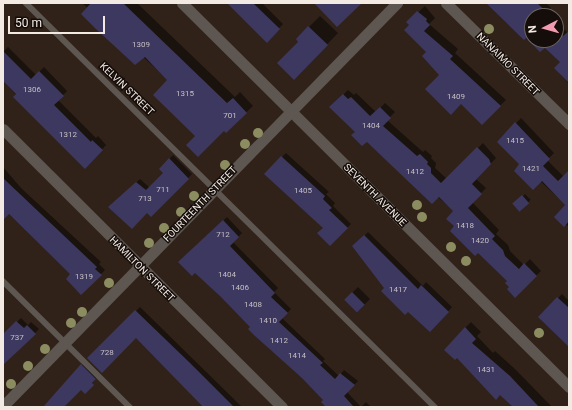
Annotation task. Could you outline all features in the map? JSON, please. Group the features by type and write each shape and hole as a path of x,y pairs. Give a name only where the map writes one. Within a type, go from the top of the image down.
{"street":[{"name":"SEVENTH AVENUE","path":"182,3 569,387"},
{"name":"FOURTEENTH STREET","path":"3,406 397,3"},
{"name":"NANAIMO STREET","path":"446,3 569,124"},
{"name":"HAMILTON STREET","path":"3,129 282,407"}],"lane":[{"name":"KELVIN STREET","path":"26,3 435,407"},
{"path":"3,281 130,407"}],"building":[{"path":"91,3 123,3 227,103 233,98 247,113 226,133 224,131 198,157 186,145 195,136 153,95 167,80 145,57 135,65 81,14"},
{"path":"227,3 253,3 280,29 267,43"},
{"path":"314,3 362,3 337,27"},
{"path":"486,3 537,3 542,8 524,8 524,40"},
{"path":"417,11 427,19 426,21 430,25 424,31 453,56 450,59 501,106 482,125 461,104 451,115 425,89 439,75 422,56 426,52 404,30 409,25 406,22"},
{"path":"308,26 328,45 294,80 277,63 298,42 296,39"},
{"path":"569,31 569,83 554,68 560,62 545,48 564,48 564,35"},
{"path":"536,48 545,48 540,52"},
{"path":"3,51 31,79 39,71 64,96 54,105 91,142 92,140 103,150 85,169 13,97 16,94 3,81"},
{"path":"343,94 348,99 351,97 370,116 380,107 391,118 383,126 417,156 420,154 428,162 427,164 431,168 431,173 441,183 477,147 489,159 491,164 472,184 482,194 468,208 495,236 492,239 503,250 505,256 519,269 524,263 537,276 515,298 507,289 509,287 505,283 507,281 478,253 475,256 450,231 454,226 446,219 453,211 439,197 432,204 367,142 362,146 351,135 355,132 329,107"},
{"path":"515,122 550,159 543,166 558,181 569,170 569,221 564,227 554,217 565,205 542,181 533,190 514,171 519,164 497,142"},
{"path":"281,156 325,196 323,199 332,208 329,210 348,228 330,246 317,233 323,228 264,174"},
{"path":"169,158 189,179 151,217 147,213 132,229 108,207 136,182 146,190 163,173 159,169"},
{"path":"3,178 97,267 95,269 102,275 81,295 66,279 70,274 9,214 3,220"},
{"path":"522,195 529,203 519,212 512,204"},
{"path":"223,220 239,237 230,246 275,293 271,297 288,313 279,322 323,363 320,365 335,379 340,373 355,385 344,396 354,407 326,407 321,402 323,400 302,378 248,329 250,327 221,297 195,273 192,276 178,262"},
{"path":"364,235 418,289 421,285 449,312 430,332 408,312 405,315 381,291 384,288 352,246"},
{"path":"352,292 365,305 357,313 344,300"},
{"path":"557,297 569,308 569,347 538,317"},
{"path":"135,310 234,407 203,407 136,338 102,373 87,358"},
{"path":"16,321 24,328 27,325 36,334 3,365 3,334"},
{"path":"465,327 476,339 472,343 510,376 539,407 513,407 500,395 496,400 457,358 455,360 444,350"},
{"path":"81,364 96,379 92,383 94,385 85,394 81,390 64,407 43,407"}]}
